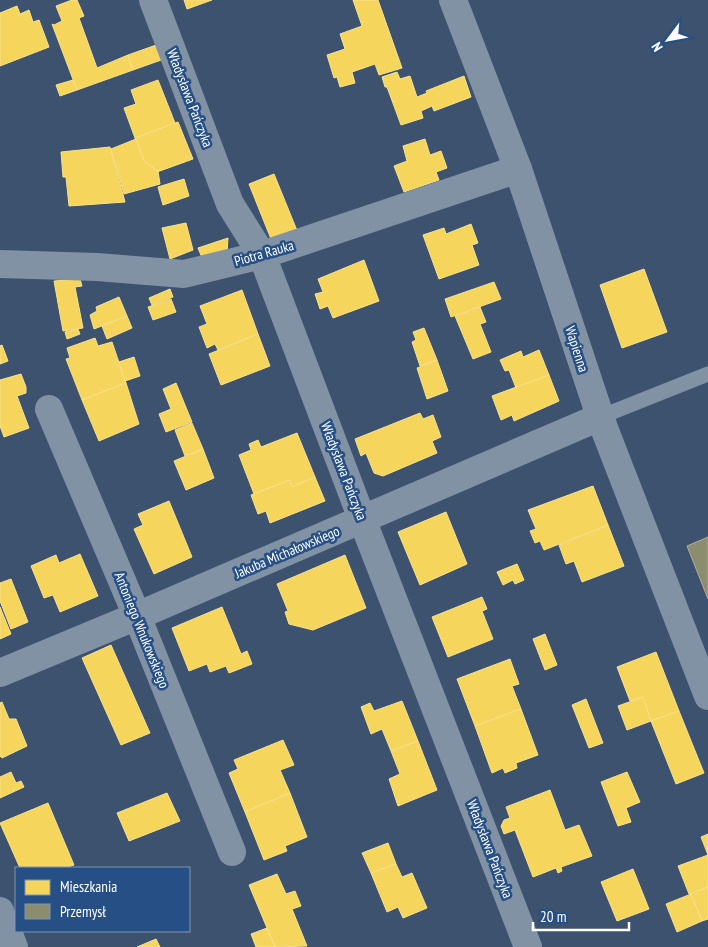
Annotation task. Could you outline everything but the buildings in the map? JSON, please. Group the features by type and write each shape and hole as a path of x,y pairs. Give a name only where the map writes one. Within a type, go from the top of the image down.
{"street":[{"name":"Władysława Pańczyka","path":"153,0 230,204 262,255 528,947"},
{"name":"Wapienna","path":"452,0 518,168 600,417 708,696"},
{"name":"Piotra Rauka","path":"0,264 97,267 184,274 262,255 518,168"},
{"name":"Antoniego Wnukowskiego","path":"49,409 137,616 232,852"},
{"name":"Jakuba Michałowskiego","path":"0,672 137,616 600,417"},
{"path":"0,911 14,947"}],"lane":[{"path":"600,417 708,374"}]}
